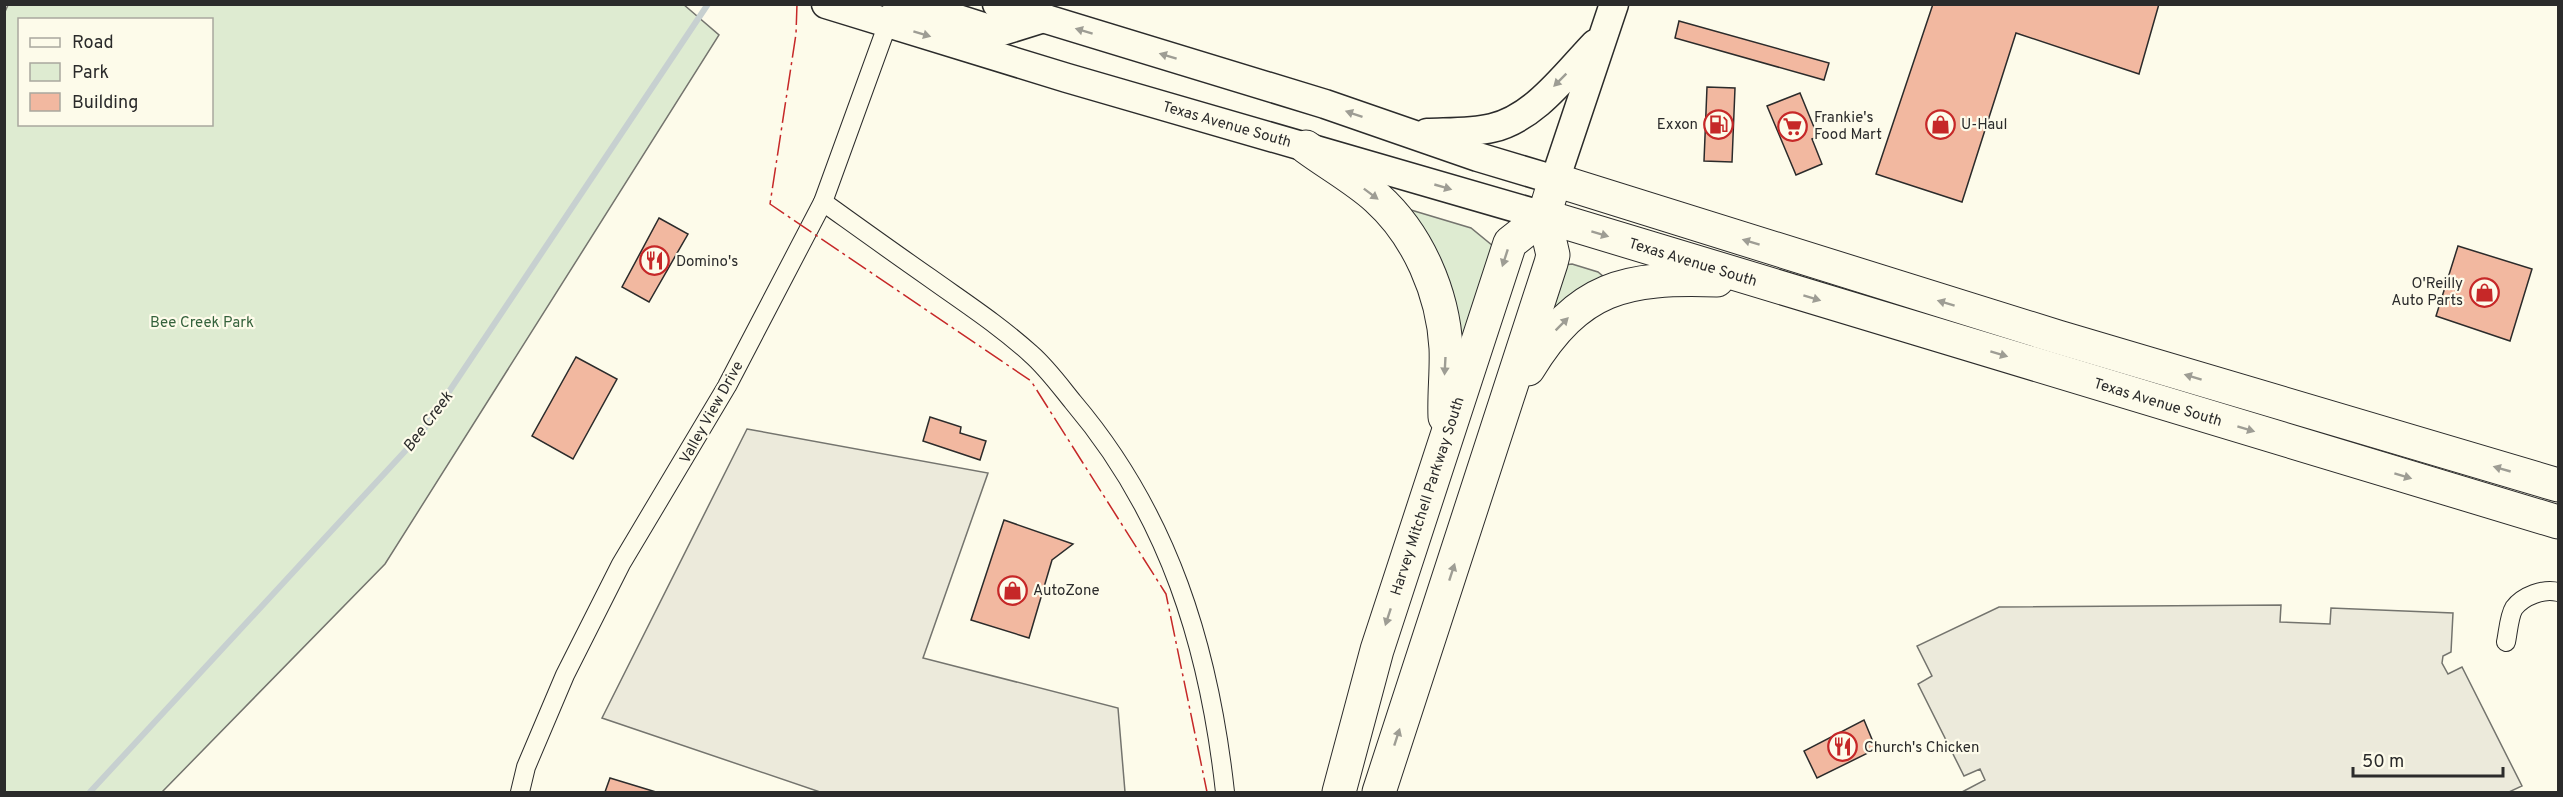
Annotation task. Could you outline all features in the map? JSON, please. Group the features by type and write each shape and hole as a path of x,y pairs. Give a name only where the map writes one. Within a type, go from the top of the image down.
{"highway":[{"path":"1306,147 1376,197 1398,219 1423,257 1442,320 1446,349 1446,442"},
{"path":"1379,792 1553,255 1544,216 1555,180 2012,323 2559,485"},
{"name":"Texas Avenue South","path":"1544,216 2559,522"},
{"name":"Harvey Mitchell Parkway South","path":"1339,792 1377,650 1510,243 1544,216"},
{"path":"1505,406 1552,333 1585,303 1609,290 1638,281 1682,279 1756,281"}],"main road":[{"name":"Texas Avenue South","path":"826,4 1544,216"},
{"path":"997,4 1325,104 1409,134 1555,180 1614,4"},
{"path":"888,23 899,9 920,7 999,32 1044,18"},
{"path":"1409,134 1493,128 1517,119 1538,103 1601,39"}],"street":[{"name":"Valley View Drive","path":"520,792 526,767 565,675 621,564 727,386 823,202 888,23"},
{"path":"823,202 1000,327 1034,356 1104,439 1141,499 1164,546 1188,608 1206,665 1219,732 1225,792"},
{"path":"2506,642 2514,609 2530,595 2559,592"}],"green space":[{"name":"Bee Creek Park","path":"683,4 719,35 385,564 162,792 5,792 4,14 8,5"},
{"path":"1408,211 1471,228 1493,246 1459,349"},
{"path":"1572,264 1598,272 1604,277 1546,326 1564,265"}],"shaded area":[{"path":"747,429 988,473 923,658 1118,708 1125,792 820,792 602,718"},
{"path":"2281,605 2280,622 2330,624 2331,608 2453,613 2451,652 2443,656 2442,663 2448,674 2462,667 2522,786 2509,792 1962,792 1985,780 1980,769 1964,776 1918,684 1932,676 1917,646 1999,607"}],"building":[{"name":"U-Haul","path":"1933,4 2159,4 2139,74 2016,33 1962,202 1876,174"},
{"path":"1679,21 1829,63 1824,80 1675,38"},
{"name":"Exxon","path":"1707,87 1735,88 1732,162 1704,161"},
{"path":"1800,93 1818,137 1812,139 1822,164 1796,175 1767,106"},
{"name":"Domino's","path":"659,218 688,234 649,302 622,287"},
{"name":"O'Reilly Auto Parts","path":"2458,246 2532,269 2510,341 2436,316"},
{"path":"576,357 617,379 573,459 532,436"},
{"path":"930,417 961,427 960,433 986,441 980,460 923,441"},
{"name":"AutoZone","path":"1004,520 1073,544 1052,560 1029,638 971,620"},
{"name":"Church's Chicken","path":"1864,720 1876,749 1817,778 1804,751"},
{"path":"610,778 656,792 605,792"}],"waterway":[{"name":"Bee Creek","path":"90,792 420,435 708,4"}],"power":[{"path":"797,4 796,34 770,204 1031,381 1166,594 1207,792"}],"place":[{"name":"Exxon","path":"1719,124"},
{"name":"U-Haul","path":"1940,124"},
{"name":"Frankie's Food Mart","path":"1793,126"},
{"name":"Domino's","path":"655,261"},
{"name":"O'Reilly Auto Parts","path":"2484,292"},
{"name":"AutoZone","path":"1012,590"},
{"name":"Church's Chicken","path":"1843,747"}]}
